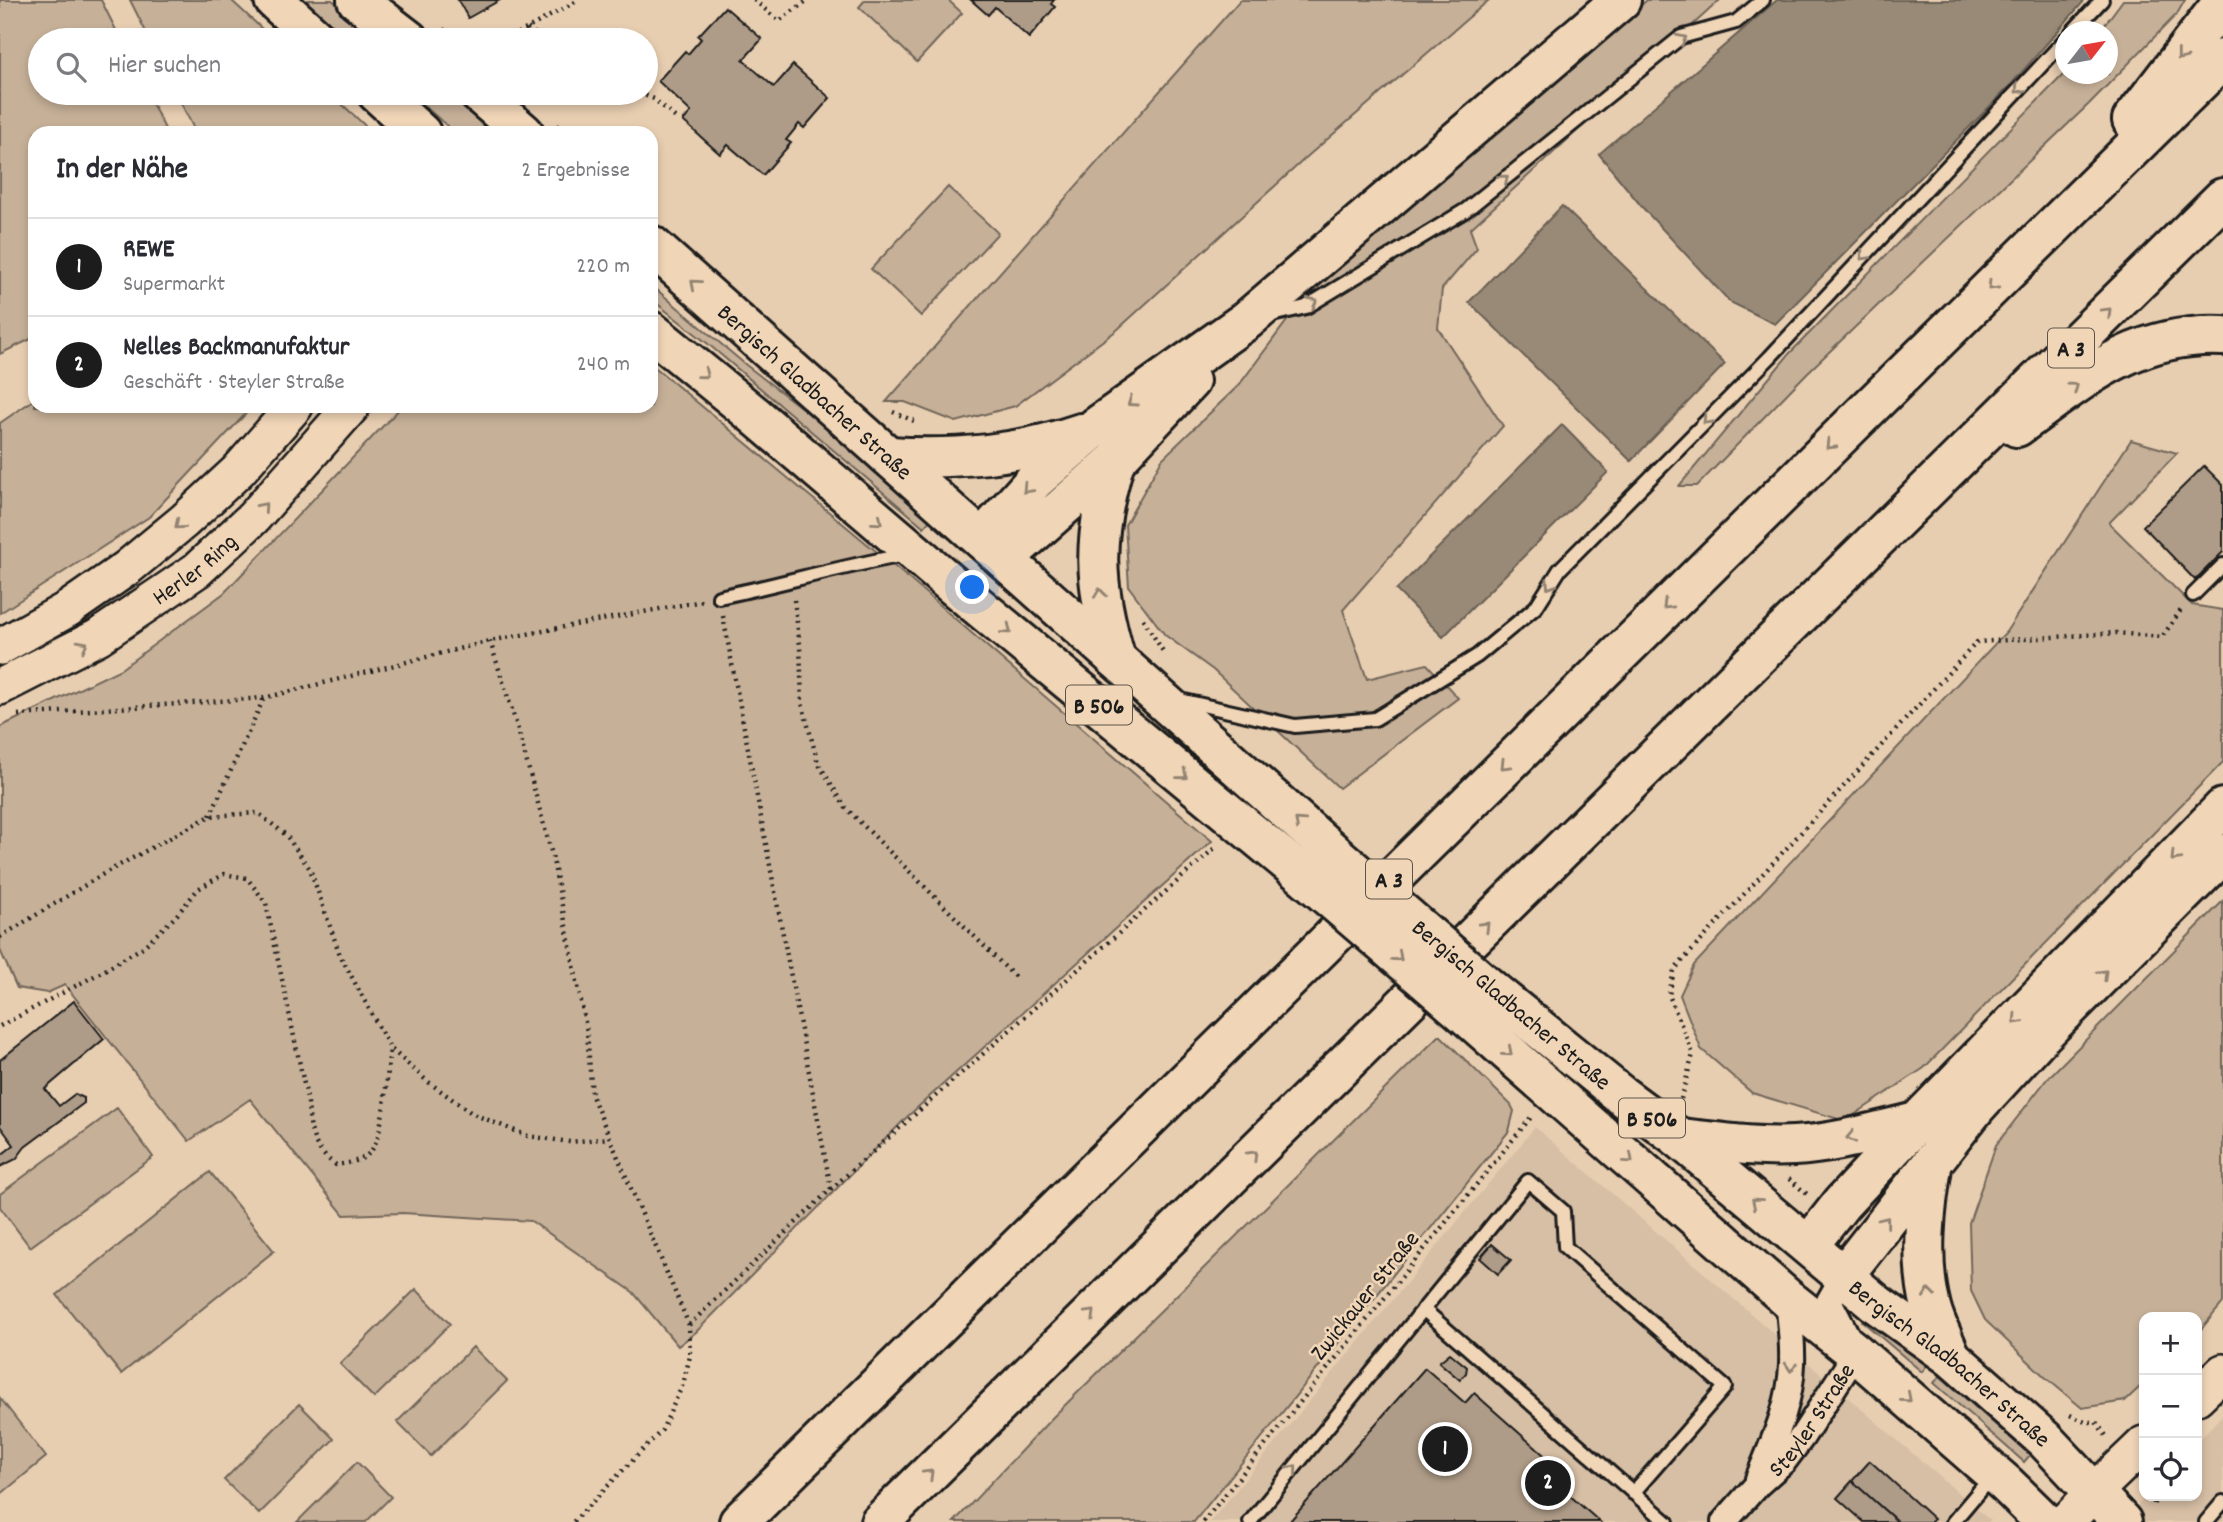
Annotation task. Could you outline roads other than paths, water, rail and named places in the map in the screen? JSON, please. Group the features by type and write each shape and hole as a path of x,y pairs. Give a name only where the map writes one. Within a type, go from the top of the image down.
{"main road":[{"path":"274,0 305,28"},
{"path":"357,0 393,28"},
{"path":"993,549 1034,481 1096,427 1247,320 1621,0"},
{"path":"2040,238 2223,2"},
{"name":"A 3","path":"739,1522 2223,59"},
{"path":"389,105 410,126"},
{"path":"492,105 516,126"},
{"name":"A 3","path":"880,1522 2223,198"},
{"name":"Bergisch Gladbacher Straße","path":"658,251 1155,694 1322,867 1481,1005 1621,1095 1679,1138 1878,1305 1951,1357 2045,1440 2122,1522"},
{"path":"955,587 993,549 1115,461 1247,320"},
{"path":"1919,498 2097,370 2122,355 2176,338 2223,336"},
{"name":"Bergisch Gladbacher Straße","path":"658,337 753,414 955,587 1243,823 1322,867"},
{"name":"Herler Ring","path":"0,647 68,609 127,568 238,471 289,413"},
{"name":"Herler Ring","path":"6,701 197,570 253,518 346,413"},
{"path":"888,456 981,456 1020,450 1096,427"},
{"path":"1115,461 1100,522 1098,572 1103,616 1116,659"},
{"path":"1788,1299 1809,1245 1842,1203 1917,1122 2223,808"},
{"path":"1788,1299 1843,1275 1976,1107 2037,1040 2223,854"},
{"name":"Bergisch Gladbacher Straße","path":"1481,1005 1554,1093 1788,1299 1856,1353 2045,1522"},
{"path":"1679,1138 1796,1146 1823,1143 1917,1122"},
{"path":"1933,1160 1925,1218 1925,1248 1931,1307 1951,1357"},
{"path":"2202,1392 2223,1372"},
{"path":"2066,1522 2139,1449"}],"street":[{"name":"Steyler Straße","path":"1724,1522 1756,1486 1784,1461 1856,1353 1829,1301 1843,1275"},
{"name":"Steyler Straße","path":"1756,1486 1787,1401 1792,1365 1788,1299"}],"lane":[{"path":"1247,320 1306,307 1466,210 1681,37 1736,22 1763,0"},
{"path":"2083,21 2102,0"},
{"path":"1155,694 1295,726 1374,719 1477,656 1536,607 1560,569 1770,357 2055,51"},
{"path":"719,597 850,565 916,553"},
{"path":"2193,595 2223,565"},
{"path":"1250,1522 1528,1181 1563,1211 1565,1247 1725,1387 1633,1493"},
{"path":"1423,1310 1667,1522"},
{"path":"1953,1522 1994,1474"},
{"path":"2206,1522 2223,1502"}],"place":[{"name":"REWE","path":"1445,1449"},
{"name":"Nelles Backmanufaktur","path":"1548,1483"}]}
